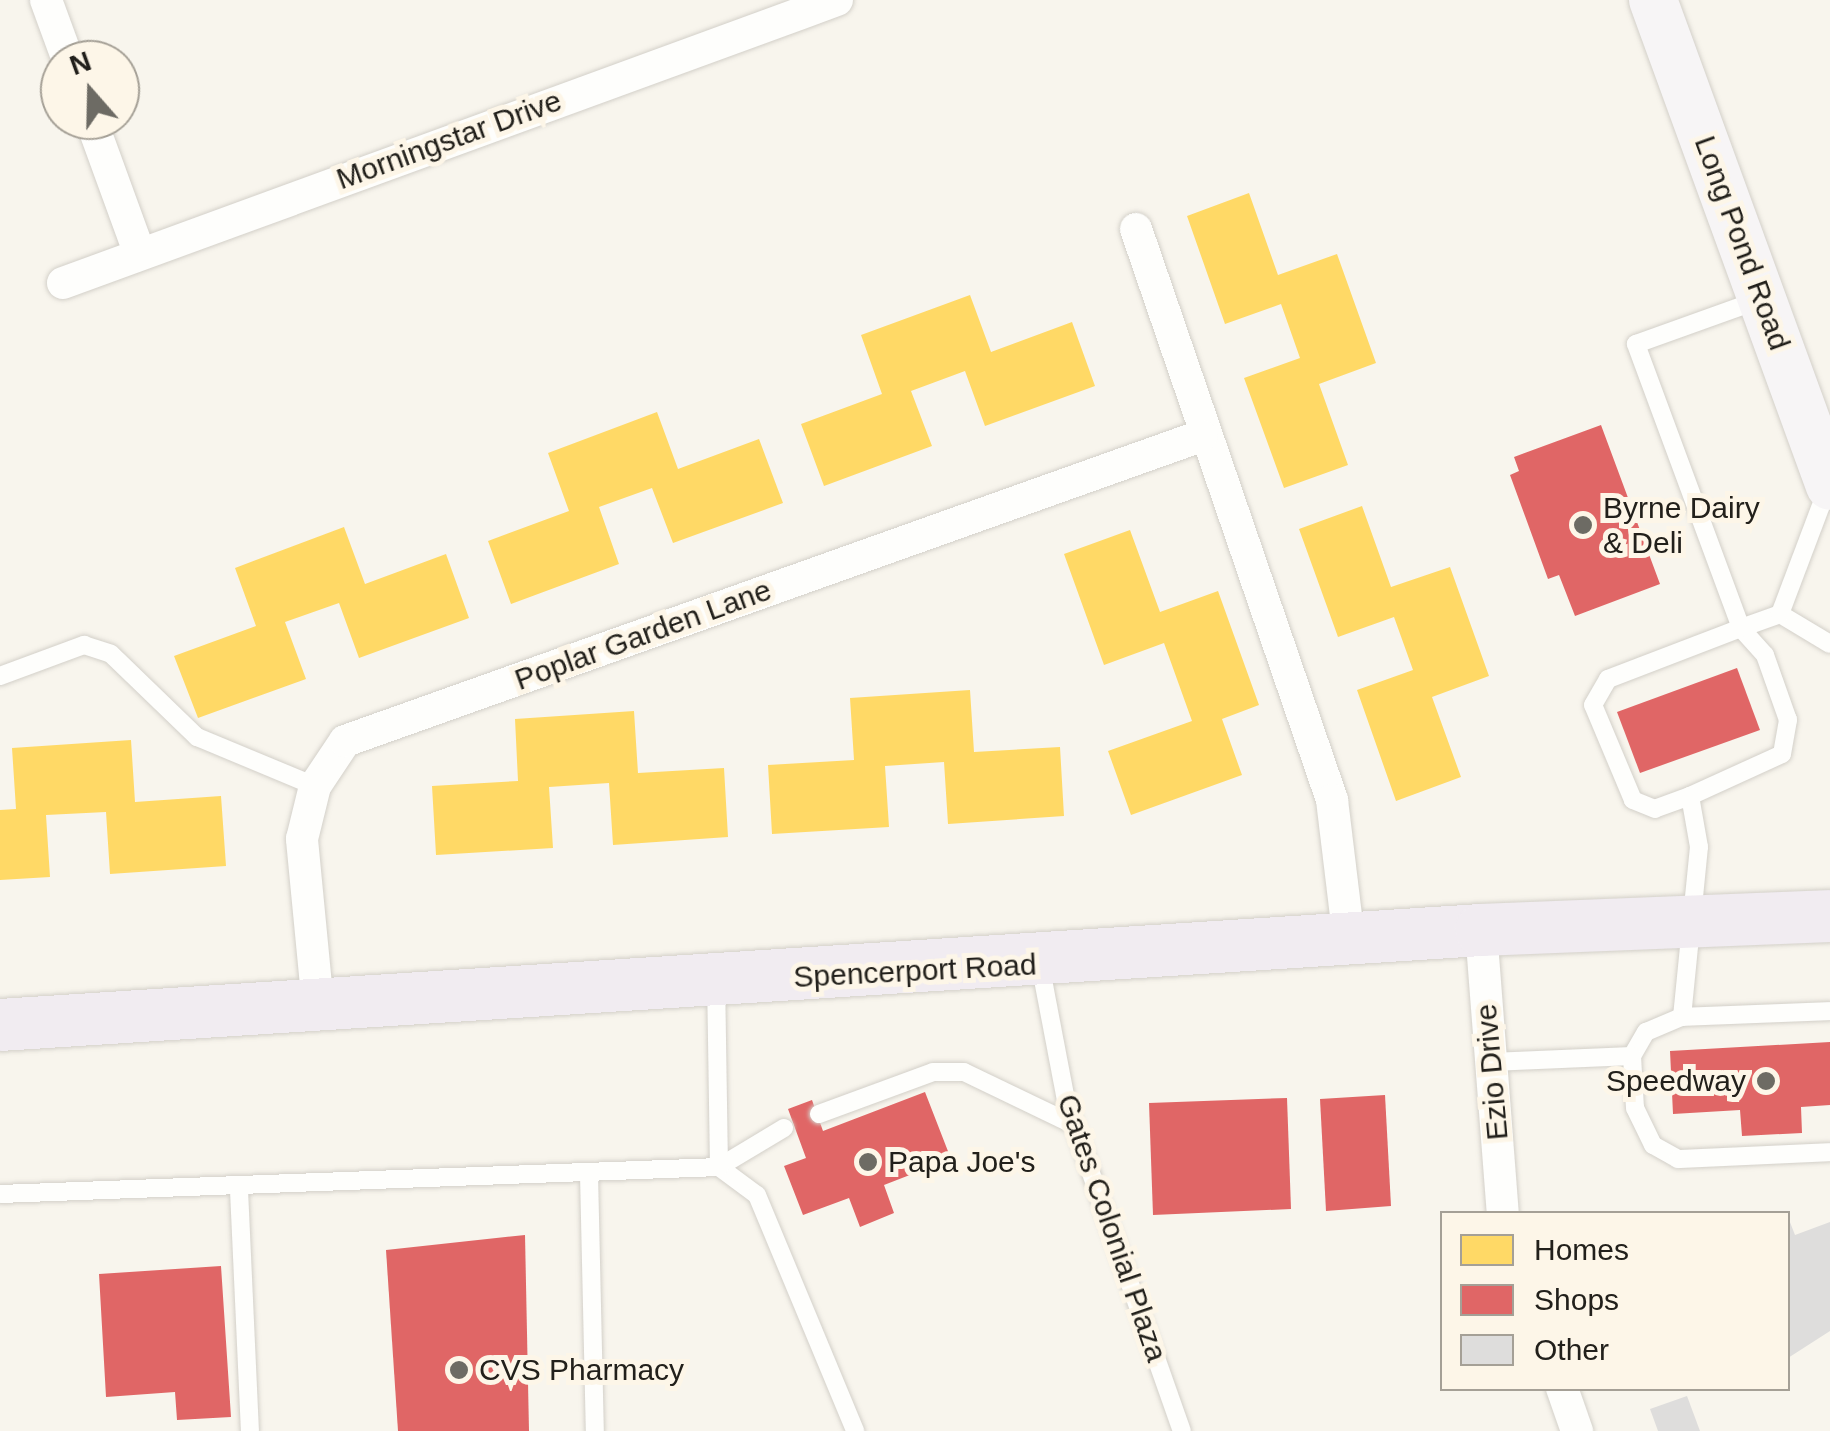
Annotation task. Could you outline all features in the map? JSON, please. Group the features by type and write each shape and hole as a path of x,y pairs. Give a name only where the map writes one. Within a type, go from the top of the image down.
{"main road":[{"name":"Long Pond Road","path":"1653,0 1827,470"},
{"name":"Spencerport Road","path":"0,1025 1040,964 1481,930 1830,916"}],"street":[{"path":"46,0 61,40"},
{"name":"Morningstar Drive","path":"63,284 140,252 837,0"},
{"path":"98,140 140,252"},
{"path":"1136,230 1201,436 1332,800 1348,940"},
{"name":"Poplar Garden Lane","path":"318,1006 302,839 314,786 345,741 1201,436"},
{"name":"Ezio Drive","path":"1481,930 1504,1211"},
{"path":"1563,1391 1577,1431"}],"lane":[{"path":"1762,299 1636,344 1741,628 1765,656 1789,738 1770,767 1654,809 1633,800 1593,704 1595,688 1741,628 1780,614"},
{"path":"1780,614 1827,470"},
{"path":"1780,614 1830,644"},
{"path":"0,676 84,645 111,654 197,737 314,786"},
{"path":"1682,1016 1700,847 1690,796"},
{"name":"Gates Colonial Plaza","path":"1040,964 1074,1125 1182,1431"},
{"path":"716,983 719,1167"},
{"path":"1830,1010 1682,1016 1646,1032 1632,1056 1635,1108 1652,1145 1678,1159 1830,1152"},
{"path":"1491,1062 1632,1056"},
{"path":"819,1114 932,1072 964,1072 1074,1125"},
{"path":"0,1194 239,1190 719,1167 784,1128"},
{"path":"719,1167 757,1195 854,1431"},
{"path":"588,1174 595,1431"},
{"path":"239,1190 250,1431"}],"building: Homes":[{"path":"1249,193 1278,275 1337,254 1376,363 1319,384 1348,465 1284,488 1244,378 1300,358 1281,304 1225,324 1187,216"},
{"path":"970,295 991,352 1072,322 1095,386 985,426 965,371 911,391 932,446 824,486 801,424 882,394 861,335"},
{"path":"657,412 678,469 759,439 783,503 673,543 652,488 599,507 619,564 511,604 488,541 569,511 548,453"},
{"path":"1362,506 1391,587 1450,567 1489,676 1432,697 1461,777 1396,801 1357,690 1413,670 1394,617 1338,637 1299,529"},
{"path":"344,527 365,584 446,554 469,618 359,658 339,603 285,622 306,679 198,718 174,656 256,626 235,568"},
{"path":"1130,530 1160,612 1218,591 1259,705 1222,719 1242,775 1131,815 1108,751 1192,721 1164,643 1104,665 1064,554"},
{"path":"970,690 974,752 1060,747 1064,816 948,824 944,762 885,766 889,827 772,834 768,765 854,760 850,698"},
{"path":"634,711 638,773 724,768 728,837 613,845 609,783 549,787 553,848 436,855 432,786 518,781 515,719"},
{"path":"131,740 135,802 221,796 226,866 110,874 106,812 46,815 50,877 0,880 0,810 16,809 12,748"}],"building: Shops":[{"name":"Byrne Dairy & Deli","path":"1601,425 1660,584 1575,616 1559,575 1548,579 1510,475 1519,471 1514,457"},
{"path":"1737,668 1760,730 1640,773 1617,712"},
{"path":"1830,1042 1830,1105 1801,1107 1802,1133 1742,1136 1740,1110 1673,1114 1670,1051"},
{"name":"Papa Joe's","path":"925,1092 951,1159 884,1185 894,1213 860,1227 849,1198 803,1215 784,1166 806,1158 788,1109 812,1100 823,1131"},
{"path":"1385,1095 1391,1206 1326,1211 1320,1099"},
{"path":"1287,1098 1291,1209 1153,1215 1149,1103"},
{"name":"CVS Pharmacy","path":"525,1235 529,1431 398,1431 386,1250"},
{"path":"221,1266 231,1417 177,1420 175,1392 106,1397 99,1274"}],"building: Other":[{"path":"1790,1222 1795,1235 1830,1222 1830,1331 1790,1357"},
{"path":"1687,1396 1700,1431 1658,1431 1650,1409"}],"place":[{"name":"Byrne Dairy & Deli","path":"1583,525"},
{"name":"Speedway","path":"1766,1081"},
{"name":"Papa Joe's","path":"868,1162"},
{"name":"CVS Pharmacy","path":"459,1370"}]}
